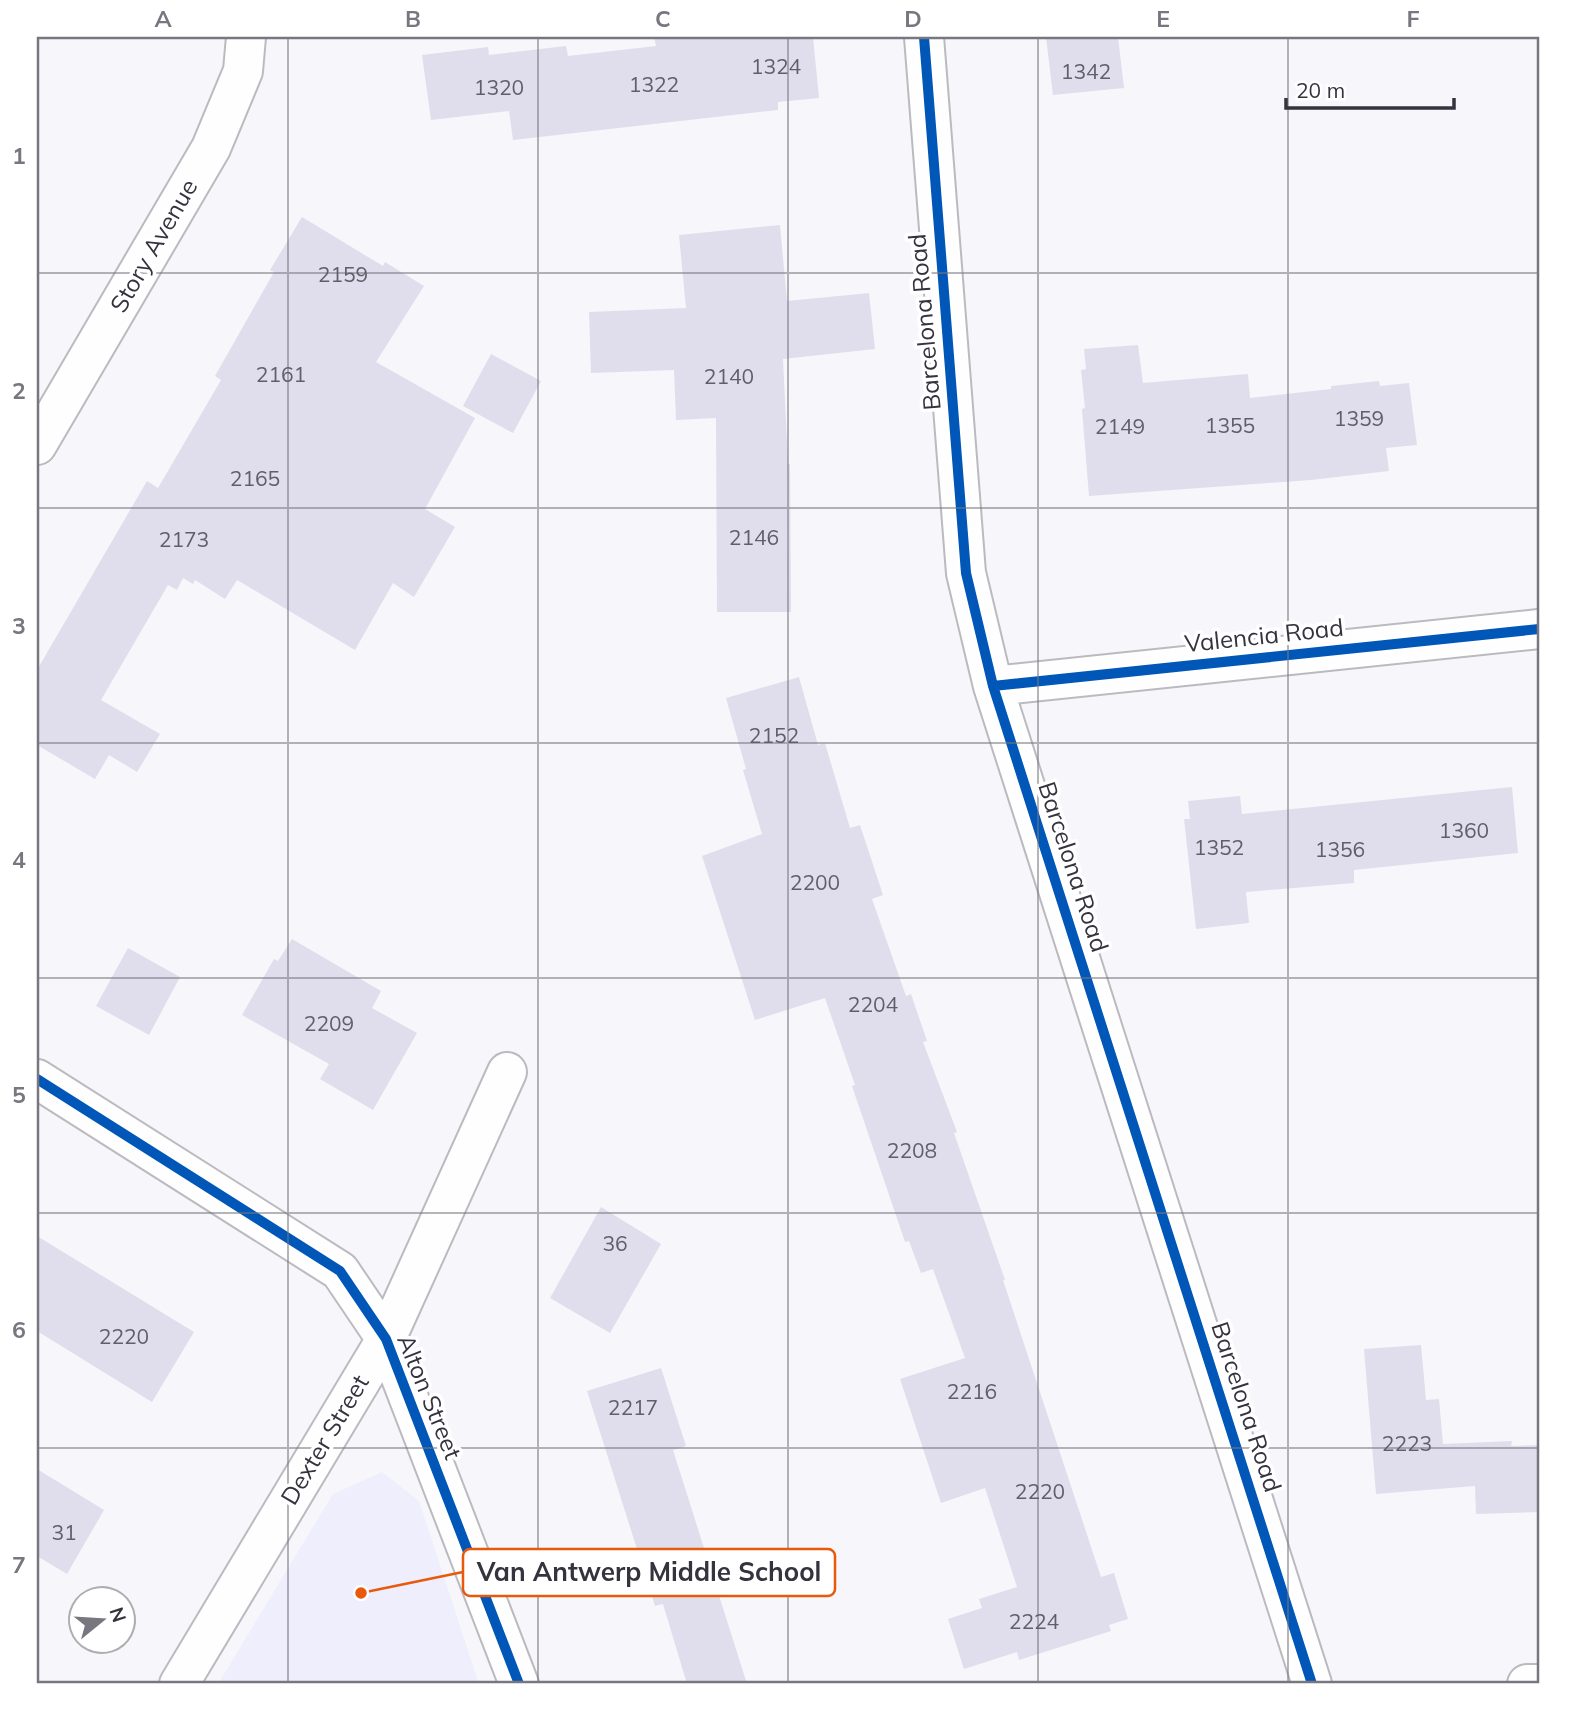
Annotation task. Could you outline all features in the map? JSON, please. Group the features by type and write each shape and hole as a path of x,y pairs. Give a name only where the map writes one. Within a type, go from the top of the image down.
{"street":[{"name":"Story Avenue","path":"37,445 211,148 243,71 246,37"},
{"name":"Barcelona Road","path":"924,37 966,573 993,686 1312,1684"},
{"name":"Valencia Road","path":"993,686 1539,629"},
{"name":"Dexter Street","path":"179,1684 386,1339 508,1072"},
{"name":"Alton Street","path":"37,1079 340,1271 386,1339 519,1684"},
{"path":"1527,1684 1539,1684"}],"shaded area":[{"path":"382,1472 419,1501 479,1684 218,1684 333,1494"}],"building":[{"path":"654,37 813,37 819,98 778,102 778,110 513,140 509,111 431,120 422,55 488,47 489,55 566,46 568,56 656,46"},
{"path":"1046,37 1118,37 1124,88 1053,95"},
{"path":"302,217 383,266 385,262 424,286 376,362 475,418 425,509 455,527 414,597 393,583 355,650 237,580 225,599 195,580 193,584 183,578 177,590 168,585 101,700 160,734 137,772 109,755 95,779 37,745 37,670 147,481 158,488 221,380 215,376 274,272 270,270"},
{"path":"780,225 787,301 869,293 875,349 783,359 790,464 791,612 717,612 716,418 676,420 674,370 591,373 589,312 686,308 679,235"},
{"path":"1138,345 1143,383 1248,374 1250,398 1379,381 1380,386 1409,383 1417,445 1386,448 1389,471 1311,480 1089,496 1082,409 1085,408 1081,370 1086,369 1084,349"},
{"path":"491,354 541,381 513,433 463,406"},
{"path":"799,677 818,745 825,743 850,828 860,825 883,895 872,899 906,996 911,994 927,1041 923,1042 957,1132 954,1133 1005,1280 1101,1577 1114,1573 1128,1619 1109,1625 1111,1631 1019,1660 1017,1652 964,1669 948,1619 982,1608 979,1599 1017,1587 985,1488 941,1503 900,1379 965,1358 933,1269 921,1273 909,1241 905,1242 825,998 755,1020 702,856 762,834 726,698"},
{"path":"1512,787 1518,853 1354,870 1354,883 1246,892 1249,923 1196,929 1184,819 1190,819 1188,801 1240,796 1242,814"},
{"path":"292,939 381,991 372,1008 417,1033 373,1110 320,1079 329,1064 242,1015 274,959 278,961"},
{"path":"128,948 180,977 149,1035 96,1006"},
{"path":"601,1207 661,1244 610,1333 550,1298"},
{"path":"37,1236 194,1332 152,1402 37,1331"},
{"path":"1421,1345 1426,1400 1439,1399 1443,1444 1512,1441 1511,1446 1539,1445 1539,1512 1476,1514 1475,1486 1376,1494 1364,1349"},
{"path":"661,1368 686,1446 673,1450 747,1684 687,1684 663,1604 655,1606 587,1391"},
{"path":"37,1469 104,1510 67,1574 37,1556"}],"cycle path":[{"path":"924,37 966,573 993,686 1312,1684"},
{"path":"993,686 1539,629"},
{"path":"37,1079 340,1271 386,1339 519,1684"}],"place":[{"name":"Van Antwerp Middle School","path":"361,1593"}]}
